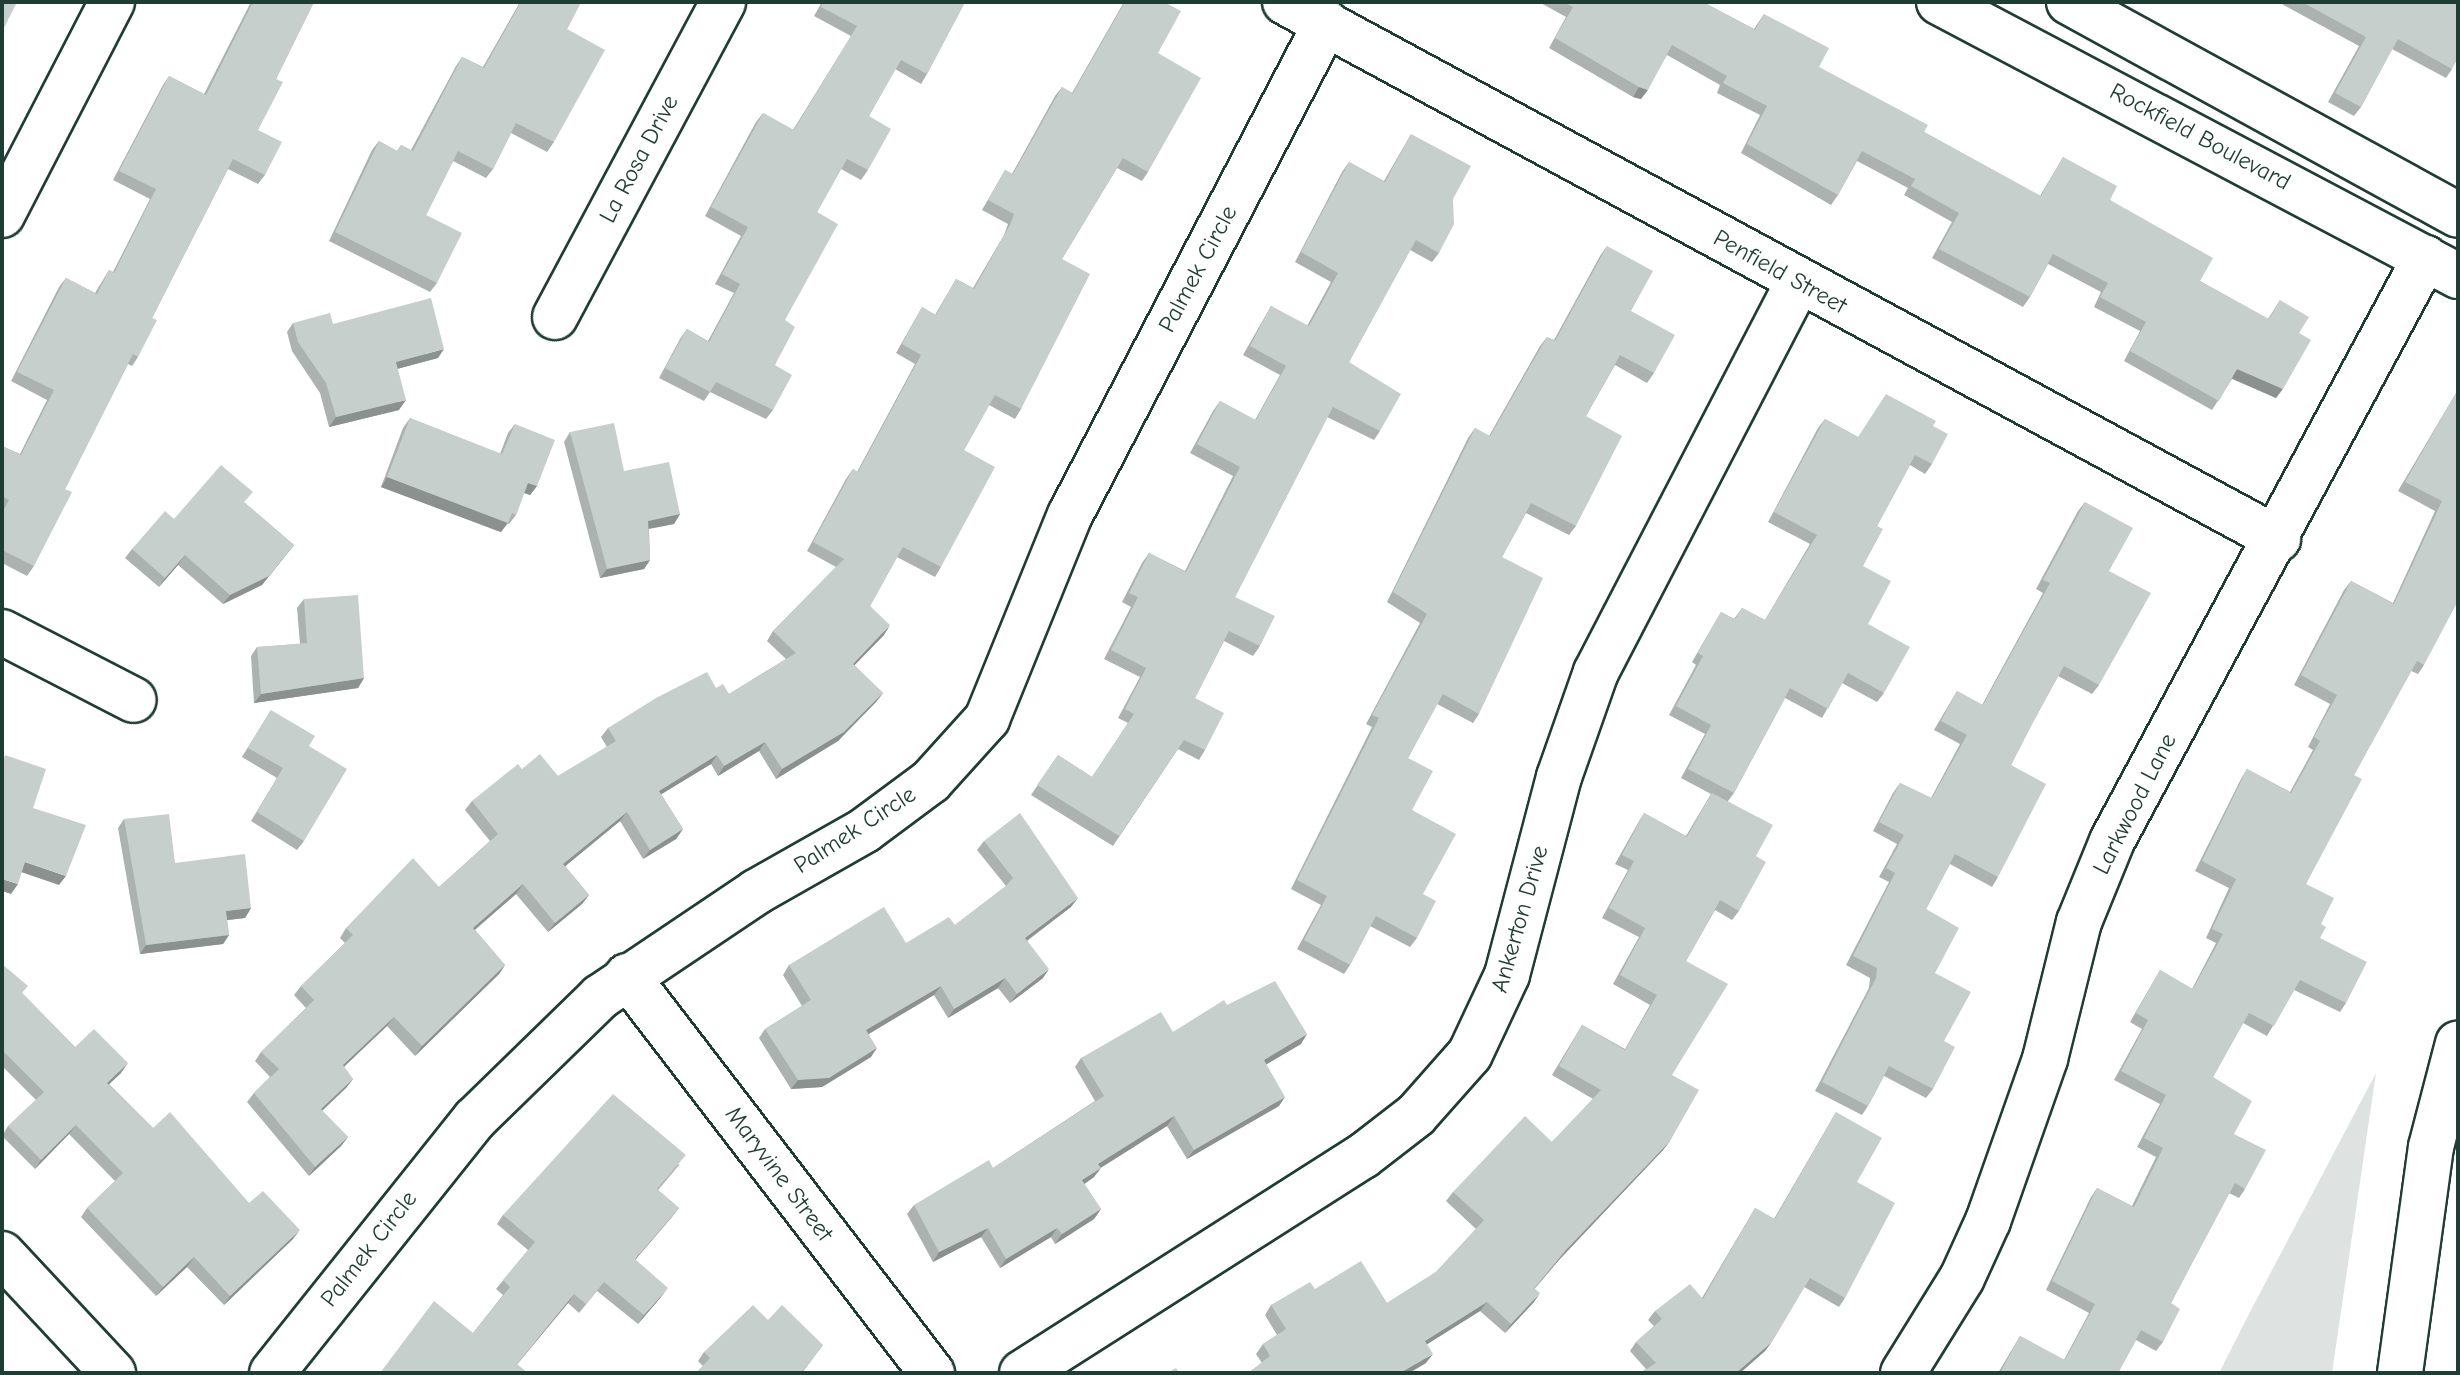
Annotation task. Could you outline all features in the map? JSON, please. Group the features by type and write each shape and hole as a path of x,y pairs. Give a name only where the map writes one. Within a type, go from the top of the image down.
{"street":[{"path":"2,215 112,2"},
{"name":"La Rosa Drive","path":"555,317 723,2"},
{"name":"Penfield Street","path":"1285,2 2278,539"},
{"name":"Rockfield Boulevard","path":"1939,2 2442,267"},
{"path":"2069,2 2456,210"},
{"name":"Palmek Circle","path":"272,1373 475,1119 627,976 865,830 931,781 987,719 1070,515 1326,23"},
{"name":"Larkwood Lane","path":"1903,1373 1962,1278 1993,1208 2045,1059 2079,922 2112,841 2278,539 2442,267"},
{"name":"Ankerton Drive","path":"1022,1373 1363,1156 1416,1115 1470,1054 1507,975 1559,777 1596,672 1798,282"},
{"path":"2,632 134,700"},
{"name":"Maryvine Street","path":"627,976 932,1373"},
{"path":"2400,1373 2431,1147 2458,1043"},
{"path":"2,1254 113,1373"}],"shaded area":[{"path":"2376,1073 2332,1373 2219,1373 2252,1308"}],"building":[{"path":"2,2 17,2 2,32"},
{"path":"253,2 314,2 276,79 283,82 258,130 282,142 265,175 233,159 152,318 157,320 138,357 133,354 65,489 72,492 34,566 2,550 2,513 9,500 2,496 2,446 21,455 54,390 17,372 66,278 97,294 109,270 114,273 156,189 119,171 169,76 206,95"},
{"path":"521,2 581,2 567,29 605,50 554,142 516,123 493,169 458,151 426,215 462,233 437,283 335,232 379,141 397,151 401,145 413,151 462,57 484,68"},
{"path":"823,2 965,2 927,74 901,60 869,116 891,129 868,170 847,159 817,212 838,224 785,320 795,327 775,365 792,375 773,410 716,382 710,392 665,368 687,329 709,342 740,284 722,274 748,227 711,207 763,113 794,130 857,26 821,7"},
{"path":"1125,2 1164,2 1181,11 1158,53 1201,78 1148,172 1123,158 1062,259 1090,274 1021,409 995,395 964,450 995,467 941,567 903,547 870,606 890,625 853,664 883,693 844,732 782,769 765,742 724,766 717,755 659,791 683,829 650,850 627,812 563,864 589,895 555,923 523,884 473,928 505,965 422,1046 394,1017 343,1065 353,1079 321,1109 348,1137 315,1167 254,1093 279,1069 261,1052 314,1000 301,986 353,935 346,928 413,858 439,887 498,834 472,801 518,764 522,769 540,754 558,776 616,741 608,728 656,698 707,672 716,688 723,684 729,694 796,653 773,631 844,559 813,542 853,469 858,472 921,355 902,344 922,307 936,315 956,279 974,289 1014,214 988,200 1005,170 1013,174 1062,87 1073,93"},
{"path":"1563,2 1703,2 1755,30 1764,14 1829,48 1819,67 1928,125 1924,132 2041,196 2063,157 2117,186 2110,200 2213,258 2200,281 2269,319 2280,300 2309,317 2299,333 2311,340 2283,389 2237,369 2219,401 2130,351 2146,322 2100,297 2108,283 2053,254 2030,297 1939,249 1959,213 1911,186 1915,179 1862,151 1838,195 1747,144 1767,106 1723,83 1727,76 1672,45 1648,90 1555,38 1573,7"},
{"path":"2302,2 2458,2 2458,58 2452,69 2398,39 2361,107 2335,93 2366,37"},
{"path":"1411,134 1471,166 1453,199 1454,224 1439,253 1416,240 1349,362 1401,394 1380,431 1333,407 1235,597 1275,616 1260,646 1229,631 1195,698 1224,713 1205,750 1184,740 1119,836 1037,785 1058,755 1092,777 1134,714 1125,709 1146,668 1111,650 1138,597 1129,593 1149,553 1186,572 1240,467 1197,444 1220,401 1256,420 1286,366 1250,346 1271,306 1309,326 1338,273 1301,252 1349,162 1385,182"},
{"path":"1607,246 1653,271 1631,311 1675,335 1654,373 1620,355 1586,416 1622,436 1576,526 1531,503 1502,557 1543,578 1479,714 1443,694 1408,758 1433,771 1412,810 1456,834 1423,894 1436,901 1417,938 1376,916 1350,965 1304,940 1327,896 1297,880 1379,718 1372,715 1427,614 1393,592 1475,428 1490,436 1547,337 1555,341"},
{"path":"431,298 444,349 396,362 406,400 336,417 326,383 298,342 293,323 330,313 333,324"},
{"path":"2456,393 2458,601 2424,665 2417,661 2354,775 2362,779 2306,884 2334,898 2321,924 2326,927 2320,938 2367,962 2346,1003 2300,980 2274,1026 2249,1013 2213,1077 2252,1101 2234,1134 2266,1150 2245,1189 2235,1183 2171,1303 2180,1309 2163,1342 2141,1330 2118,1373 2000,1373 2020,1336 2065,1360 2095,1304 2052,1281 2097,1188 2134,1207 2163,1148 2144,1138 2166,1095 2121,1071 2148,1020 2136,1013 2160,970 2193,989 2223,934 2212,929 2236,879 2202,861 2247,769 2291,793 2320,741 2314,737 2337,695 2301,675 2351,581 2394,604 2442,501 2405,482"},
{"path":"1886,394 1936,421 1933,426 1948,434 1932,464 1915,455 1877,526 1883,529 1863,566 1891,581 1868,624 1910,647 1884,693 1848,673 1828,709 1790,688 1734,793 1688,769 1711,725 1676,706 1703,656 1698,653 1721,612 1735,619 1742,608 1765,620 1817,535 1774,512 1825,419 1858,437"},
{"path":"410,418 502,454 515,424 555,440 537,486 528,483 516,515 512,513 508,523 387,477"},
{"path":"614,423 624,471 669,462 680,514 648,521 650,560 607,569 570,432"},
{"path":"221,465 253,492 244,502 294,545 269,576 230,595 185,555 165,578 132,549 165,511 174,519"},
{"path":"2085,502 2133,528 2109,571 2151,593 2099,685 2064,666 2032,724 2011,765 2046,784 1998,877 1955,854 1926,909 1959,928 1935,973 1971,992 1944,1041 1955,1047 1933,1089 1889,1066 1868,1106 1822,1082 1876,978 1877,968 1853,956 1895,873 1886,868 1904,835 1879,822 1900,783 1932,798 1967,735 1941,721 1957,691 1983,705 2050,583 2043,580"},
{"path":"358,595 364,678 261,694 257,647 307,643 304,599"},
{"path":"271,710 315,736 309,746 347,769 304,841 257,812 283,768 248,748"},
{"path":"5,755 46,769 33,808 86,825 66,876 25,862 18,884 2,879 2,764"},
{"path":"1712,793 1773,825 1756,856 1766,862 1739,911 1720,900 1686,961 1728,984 1672,1075 1699,1090 1670,1141 1565,1251 1534,1288 1540,1293 1511,1324 1487,1302 1425,1341 1433,1354 1400,1373 1248,1373 1270,1356 1263,1344 1286,1329 1271,1305 1310,1282 1315,1289 1361,1261 1387,1303 1436,1272 1484,1220 1453,1192 1525,1116 1552,1142 1601,1090 1559,1066 1582,1025 1625,1050 1657,995 1620,975 1645,928 1609,908 1634,861 1622,855 1644,813 1687,837"},
{"path":"1020,813 1078,898 1025,938 1049,969 1017,994 1005,978 954,1009 941,986 866,1030 877,1048 829,1078 798,1080 765,1029 811,1000 789,965 884,907 906,943 949,917 955,925 1013,878 984,841"},
{"path":"169,814 175,863 245,854 251,908 226,911 229,935 146,945 124,819"},
{"path":"2,964 28,986 22,993 75,1047 94,1029 128,1063 107,1083 153,1128 170,1112 249,1203 263,1191 300,1230 230,1296 194,1257 163,1287 87,1208 123,1173 76,1125 41,1160 8,1126 44,1092 2,1050"},
{"path":"1275,981 1307,1034 1264,1060 1285,1097 1194,1150 1174,1116 1098,1164 1101,1168 1082,1180 1101,1209 1062,1234 1057,1228 1006,1259 988,1228 939,1252 914,1205 989,1160 993,1168 1104,1096 1081,1058 1161,1012 1173,1032 1224,1000 1227,1005"},
{"path":"613,1094 686,1155 657,1189 679,1208 635,1259 668,1288 644,1315 604,1282 586,1304 574,1294 517,1364 528,1373 380,1373 434,1301 473,1333 510,1287 503,1280 535,1242 503,1215"},
{"path":"1836,1112 1882,1138 1857,1182 1895,1203 1845,1298 1810,1278 1772,1342 1736,1373 1640,1373 1656,1363 1636,1342 1662,1319 1655,1311 1690,1284 1703,1299 1755,1208 1775,1219"},
{"path":"753,1305 768,1320 782,1305 823,1345 801,1373 696,1373 710,1358 704,1352"}]}
